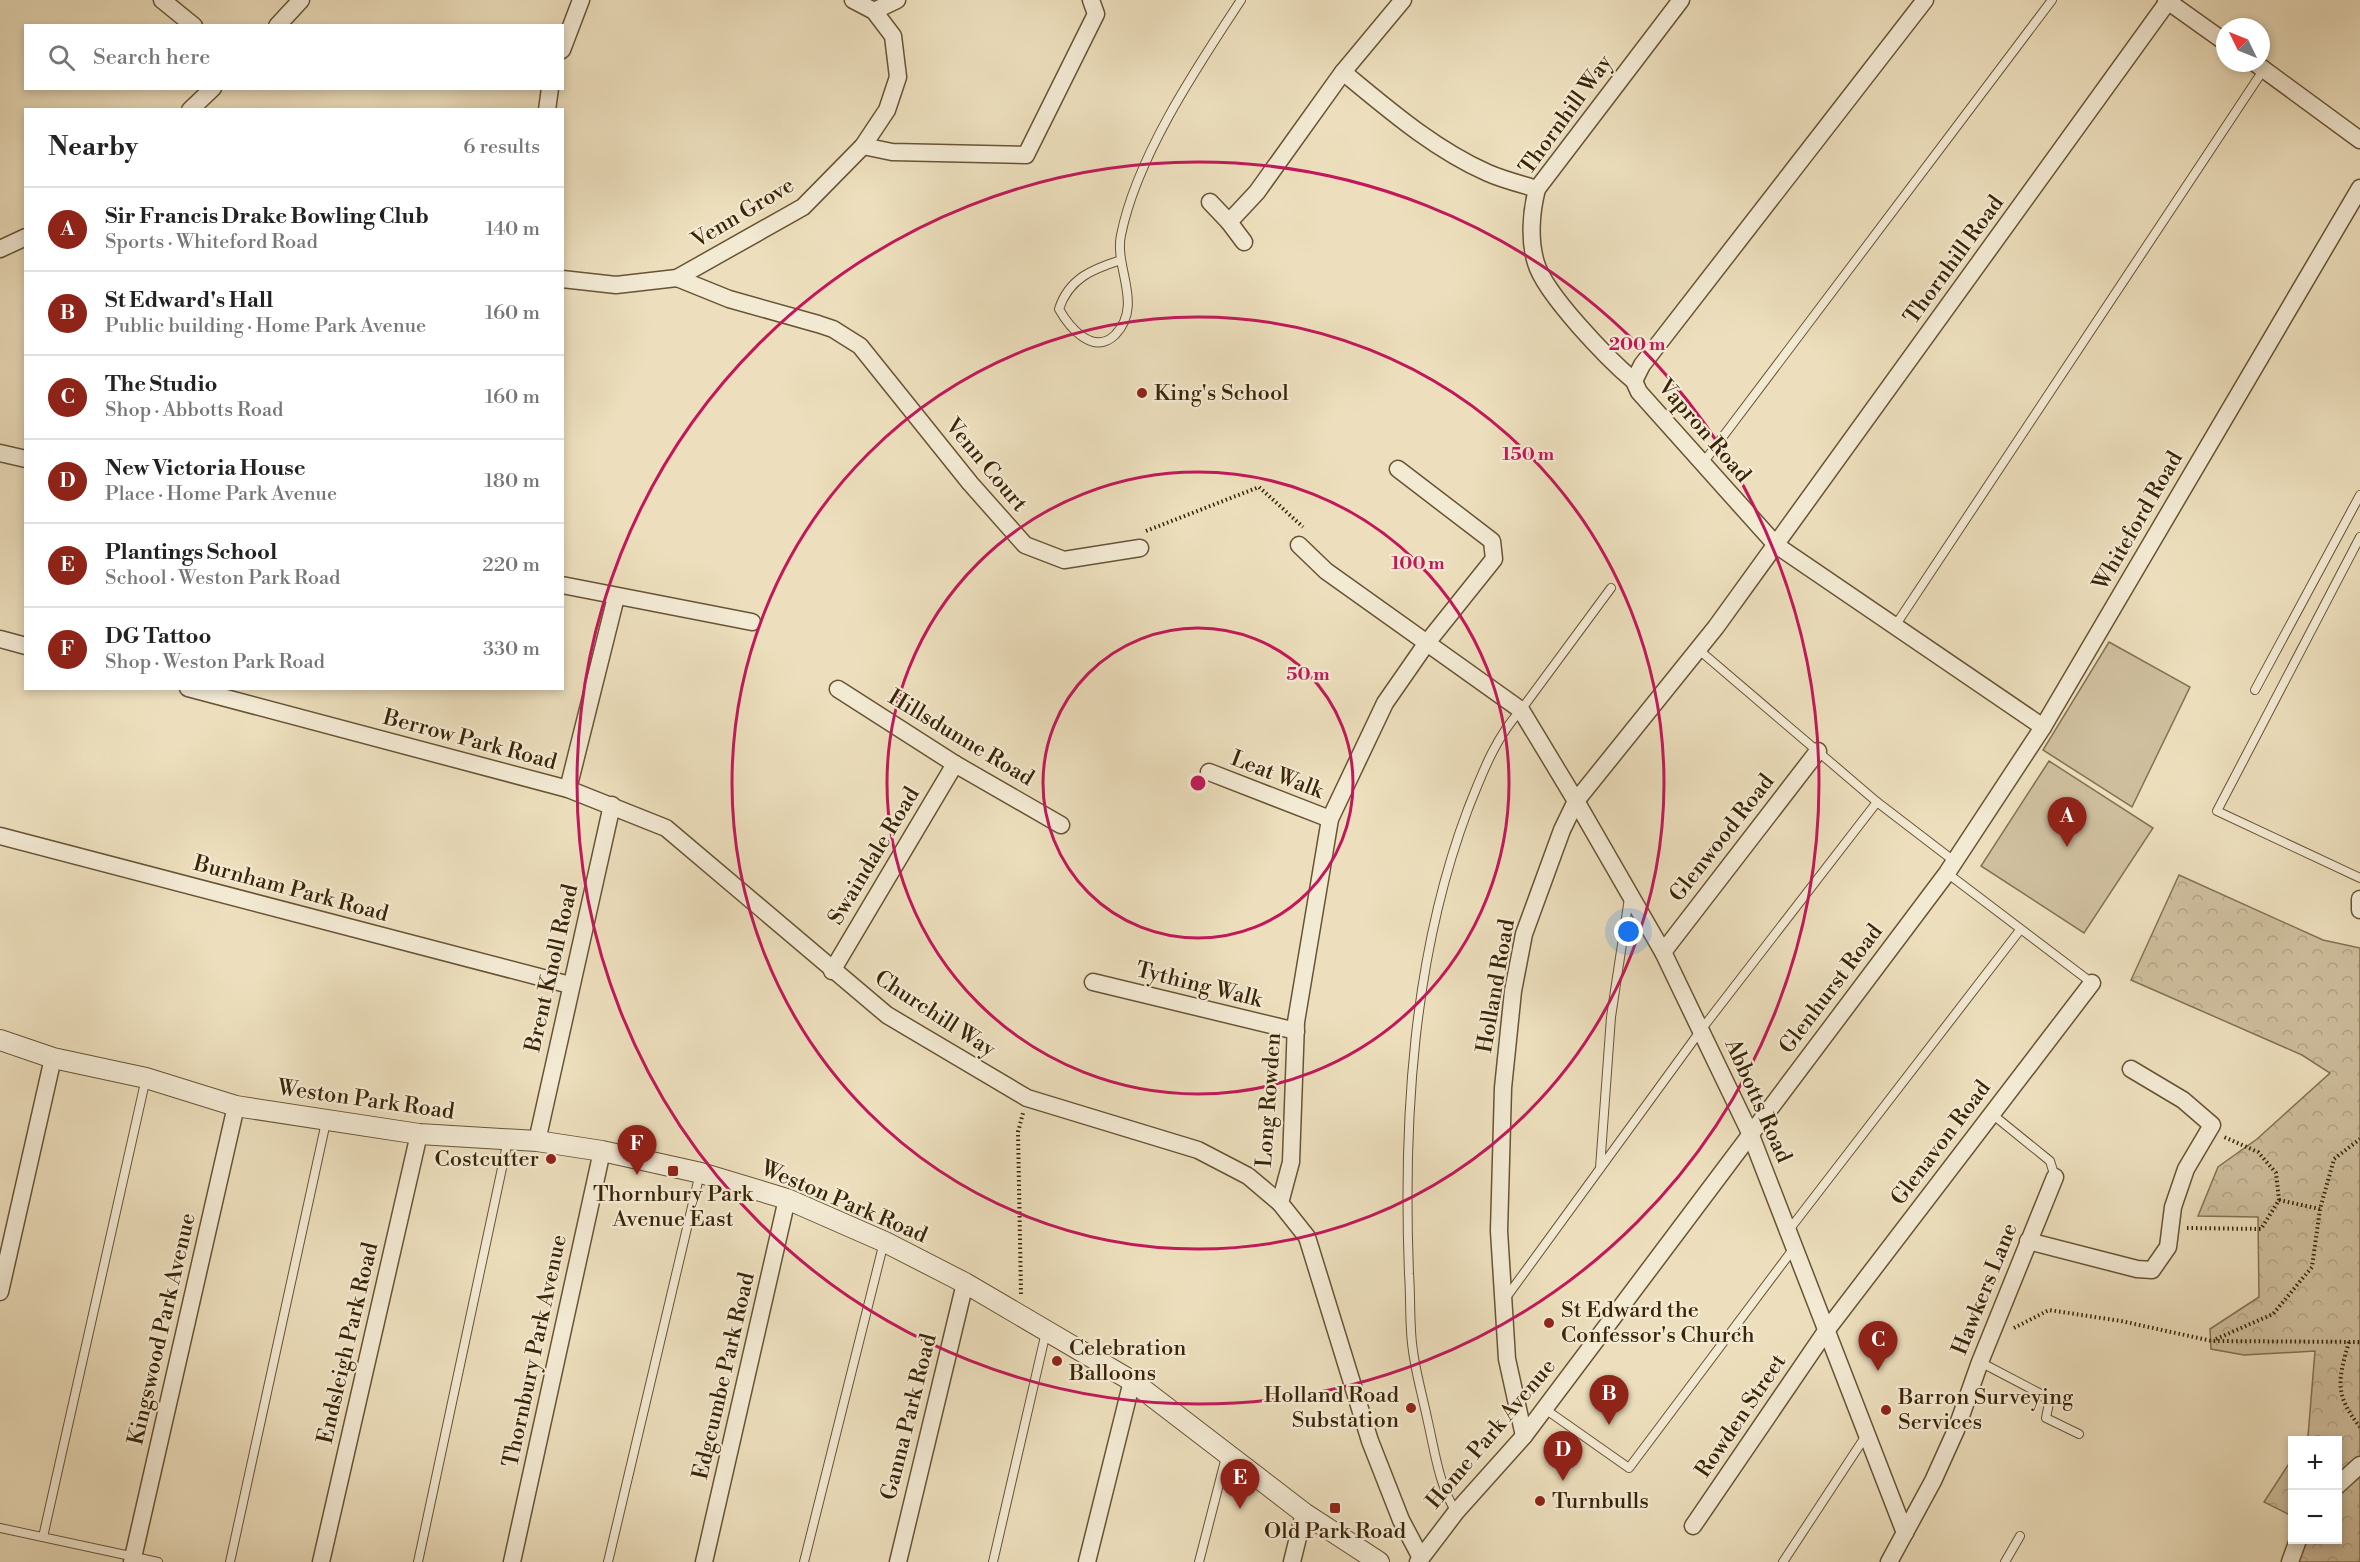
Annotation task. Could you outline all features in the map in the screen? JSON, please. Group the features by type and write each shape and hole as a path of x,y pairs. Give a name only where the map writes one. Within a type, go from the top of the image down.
{"street":[{"path":"162,0 192,24"},
{"path":"279,24 301,0"},
{"path":"564,45 582,0"},
{"name":"Venn Grove","path":"564,279 616,285 677,278 802,207 863,146 888,110 898,77 893,36 874,11 853,0"},
{"path":"874,11 897,0"},
{"path":"863,146 892,153 1026,155 1096,14 1091,0"},
{"path":"1229,222 1257,192 1344,72 1403,0"},
{"name":"Thornhill Way","path":"1634,381 1557,297 1536,264 1532,211 1537,189 1681,0"},
{"name":"Vapron Road","path":"1925,0 1642,365 1634,381 1639,392 1776,545 2043,727"},
{"path":"2168,1 2216,36"},
{"name":"Thornhill Road","path":"1776,545 2168,1"},
{"path":"1344,72 1409,126 1455,156 1490,174 1537,189"},
{"path":"2268,72 2360,141"},
{"path":"192,108 211,90"},
{"path":"547,108 550,90"},
{"name":"Whiteford Road","path":"1951,867 2043,727 2360,188"},
{"path":"1210,202 1244,242"},
{"path":"0,249 24,238"},
{"name":"Venn Court","path":"677,278 729,299 833,329 860,346 970,483 1025,545 1064,560 1139,541"},
{"path":"0,453 24,459"},
{"name":"Long Rowden","path":"1280,1203 1291,1162 1296,1031 1330,819 1385,703 1426,644 1484,575 1494,559 1492,541 1398,469"},
{"path":"1305,539 1326,571 1521,710"},
{"name":"Holland Road","path":"1524,1436 1507,1359 1499,1231 1503,1088 1513,992 1524,934 1562,830 1576,801 1699,650 1776,545"},
{"path":"564,585 752,622"},
{"path":"568,789 616,597"},
{"path":"0,639 24,645"},
{"name":"Hillsdunne Road","path":"838,688 955,764 1061,825"},
{"name":"Berrow Park Road","path":"196,690 568,789"},
{"name":"Abbotts Road","path":"1521,710 1663,952 1750,1133 1905,1533"},
{"name":"Glenwood Road","path":"1663,952 1818,751"},
{"name":"Swaindale Road","path":"832,971 955,764"},
{"name":"Leat Walk","path":"1209,772 1330,819"},
{"name":"Churchill Way","path":"568,789 666,828 886,1015 1027,1098 1198,1150 1248,1176 1280,1203"},
{"name":"Brent Knoll Road","path":"537,1141 612,805"},
{"name":"Burnham Park Road","path":"0,836 570,985"},
{"name":"Glenhurst Road","path":"1750,1133 1951,867"},
{"path":"2360,899 2360,910"},
{"name":"Tything Walk","path":"1093,982 1296,1031"},
{"name":"Glenavon Road","path":"1826,1331 2092,983"},
{"name":"Weston Park Road","path":"0,1040 53,1058 146,1078 236,1106 326,1122 420,1134 537,1141 602,1150 701,1173 787,1199 885,1242 965,1283 1132,1381 1304,1513 1379,1562"},
{"path":"0,1292 53,1058"},
{"path":"2028,1241 2137,1269 2152,1270 2168,1247 2173,1207 2186,1169 2212,1125 2199,1112 2131,1069"},
{"name":"Kingswood Park Avenue","path":"133,1559 236,1106"},
{"name":"Home Park Avenue","path":"1419,1559 1456,1512 1545,1409 1750,1133"},
{"name":"Endsleigh Park Road","path":"321,1562 420,1134"},
{"name":"Thornbury Park Avenue","path":"512,1562 602,1150"},
{"name":"Hawkers Lane","path":"1889,1562 1934,1481 1956,1430 1980,1362 2055,1177"},
{"name":"Edgcumbe Park Road","path":"704,1562 787,1199"},
{"path":"1280,1203 1307,1237 1370,1441 1419,1559"},
{"name":"Ganna Park Road","path":"898,1562 965,1283"},
{"name":"Rowden Street","path":"1693,1526 1826,1331"},
{"path":"1087,1562 1132,1381"},
{"path":"2342,1481 2360,1465"},
{"path":"1292,1562 1304,1513"},
{"path":"2290,1562 2296,1544"}],"lane":[{"path":"1121,260 1095,268 1078,279 1064,296 1059,309 1077,333 1092,342 1103,342 1114,336 1125,322 1127,290 1121,260 1120,236 1128,209 1155,143 1208,50 1241,0"},
{"path":"1703,463 2052,0"},
{"path":"1895,626 2256,72"},
{"path":"2255,690 2360,495"},
{"path":"2360,537 2217,811 2360,878"},
{"path":"1456,1512 1446,1496 1437,1466 1413,1350 1406,1196 1414,1065 1426,969 1448,862 1484,769 1507,725 1521,710 1611,588"},
{"path":"1699,650 1877,802 2020,930 2092,983"},
{"path":"1503,1301 1701,1030 1877,802"},
{"path":"1600,1168 1611,1017 1630,894"},
{"path":"1545,1409 1629,1467 1792,1238 2020,930"},
{"path":"43,1537 146,1078"},
{"name":"Hawkers Lane","path":"1992,1114 2050,1161 2055,1177"},
{"path":"230,1562 326,1122"},
{"path":"418,1562 508,1140"},
{"path":"608,1562 701,1173"},
{"path":"804,1562 885,1242"},
{"path":"993,1562 1046,1332"},
{"path":"1980,1362 2041,1394 2049,1403 2046,1418 2079,1434"},
{"path":"1782,1562 1867,1434"},
{"path":"1199,1562 1227,1453"},
{"path":"0,1528 133,1559 158,1562"},
{"path":"2005,1562 2020,1536"}],"path":[{"path":"1139,541 1150,531 1259,487 1305,539"},
{"path":"1022,1316 1018,1132 1027,1098"},
{"path":"2171,1225 2193,1230 2261,1229 2279,1200 2276,1173 2258,1152 2210,1130"},
{"path":"2212,1341 2273,1314 2312,1267 2320,1209 2334,1159 2360,1139"},
{"path":"2279,1200 2320,1209"},
{"path":"1990,1341 2049,1310 2212,1341 2360,1341"},
{"path":"2349,1342 2339,1380 2347,1408 2360,1427"}],"green space":[{"path":"2109,642 2190,687 2132,807 2043,750"},
{"path":"2049,761 2153,828 2084,933 1981,866"},
{"path":"2179,875 2323,940 2360,948 2360,1562 2297,1562 2295,1544 2342,1544 2342,1436 2308,1436 2315,1351 2244,1355 2211,1349 2210,1329 2259,1297 2258,1217 2198,1216 2218,1167 2257,1139 2330,1073 2302,1055 2131,980"},
{"path":"2288,1465 2288,1514 2264,1502"}],"place":[{"name":"King's School","path":"1142,393"},
{"name":"Sir Francis Drake Bowling Club","path":"2067,847"},
{"name":"Costcutter","path":"551,1159"},
{"name":"Thornbury Park Avenue East","path":"673,1171"},
{"name":"DG Tattoo","path":"637,1175"},
{"name":"St Edward the Confessor's Church","path":"1549,1323"},
{"name":"Celebration Balloons","path":"1057,1361"},
{"name":"The Studio","path":"1878,1371"},
{"name":"Holland Road Substation","path":"1411,1408"},
{"name":"Barron Surveying Services","path":"1886,1410"},
{"name":"St Edward's Hall","path":"1609,1425"},
{"name":"New Victoria House","path":"1563,1481"},
{"name":"Turnbulls","path":"1540,1501"},
{"name":"Old Park Road","path":"1335,1508"},
{"name":"Plantings School","path":"1240,1509"}]}
